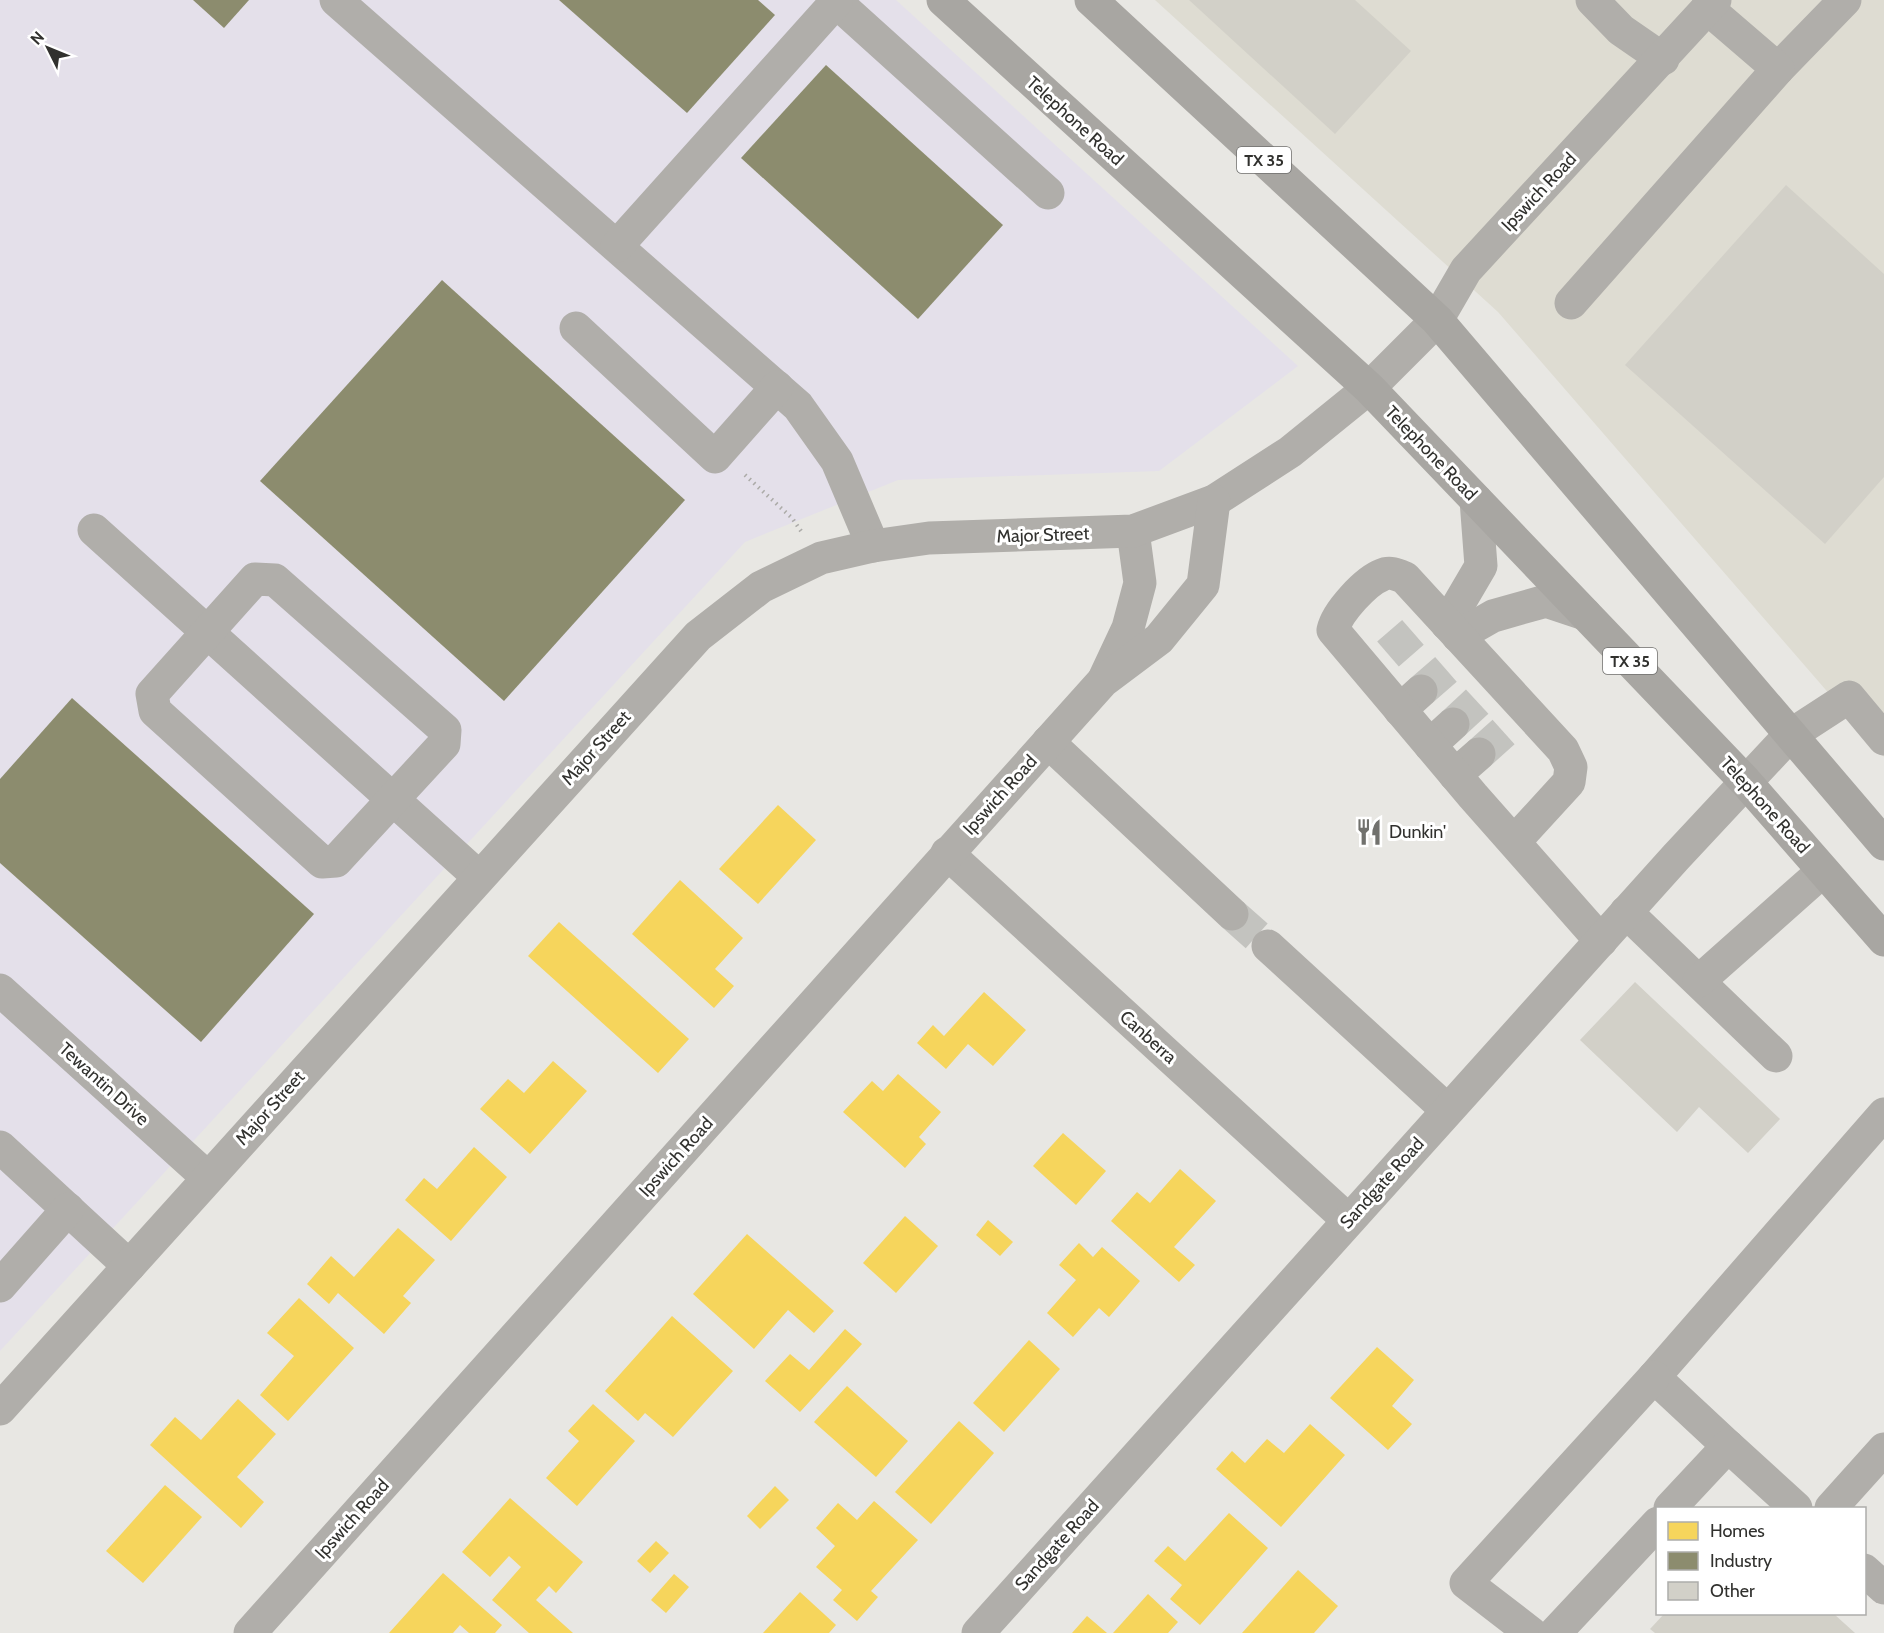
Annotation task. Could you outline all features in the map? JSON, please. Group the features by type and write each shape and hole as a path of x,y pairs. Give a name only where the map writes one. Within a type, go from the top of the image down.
{"main road":[{"name":"Telephone Road","path":"943,0 1369,388 1745,781 1884,940"},
{"name":"TX 35","path":"1091,0 1437,320 1678,601 1789,736 1884,844"}],"street":[{"path":"336,0 798,406 837,461 873,546"},
{"path":"1592,0 1620,30 1663,59"},
{"path":"1571,303 1778,69 1845,0"},
{"path":"617,246 835,1 1048,193"},
{"path":"1711,4 1778,69"},
{"name":"Ipswich Road","path":"1369,388 1437,320 1466,270 1663,59 1711,4"},
{"path":"576,328 715,457 777,387"},
{"name":"Major Street","path":"0,1409 698,636 761,587 821,558 873,546 929,538 1132,531 1214,501 1290,453 1369,388"},
{"path":"1447,635 1481,566 1476,500"},
{"name":"Ipswich Road","path":"250,1633 1103,681 1159,639 1203,585 1214,501"},
{"path":"94,530 479,877"},
{"name":"Ipswich Road","path":"1103,681 1128,628 1140,583 1132,531"},
{"path":"1514,842 1569,782 1570,767 1563,750 1518,719 1490,690 1405,578 1393,573 1382,575 1344,606 1335,620 1333,630 1378,663 1441,734 1455,775 1601,941"},
{"path":"255,579 275,580 445,730 444,744 336,861 322,862 155,711 152,694 207,632 255,579"},
{"path":"1447,635 1493,616 1546,601 1585,614"},
{"name":"Sandgate Road","path":"978,1633 1626,912 1789,736 1849,698 1884,739"},
{"path":"1048,742 1232,914"},
{"path":"1455,775 1479,754"},
{"name":"Canberra","path":"947,853 1348,1220"},
{"path":"1699,981 1823,871"},
{"path":"1626,912 1776,1056"},
{"path":"1268,946 1447,1110"},
{"name":"Tewantin Drive","path":"0,990 208,1178"},
{"path":"1531,1633 1466,1583 1654,1377 1884,1114"},
{"path":"0,1147 129,1266"},
{"path":"0,1286 68,1209"},
{"path":"1654,1377 1794,1507"},
{"path":"1672,1507 1728,1446"},
{"path":"1833,1507 1884,1449"},
{"path":"1555,1633 1656,1524"},
{"path":"1866,1572 1884,1588"}],"path":[{"path":"720,452 792,518 821,558"}],"shaded area":[{"path":"0,0 896,0 1298,366 1159,471 898,480 745,542 0,1351"},
{"path":"1155,0 1884,0 1884,757 1498,312"}],"building: Homes":[{"path":"778,805 816,840 758,904 719,869"},
{"path":"680,880 743,938 715,969 734,986 714,1008 632,934"},
{"path":"559,922 689,1039 658,1073 528,956"},
{"path":"984,992 1026,1030 993,1066 968,1044 946,1069 917,1043 933,1025 944,1036"},
{"path":"553,1061 587,1091 530,1154 480,1109 508,1079 524,1093"},
{"path":"898,1074 941,1112 919,1137 926,1144 905,1168 843,1112 872,1081 883,1091"},
{"path":"1063,1133 1106,1171 1076,1205 1033,1166"},
{"path":"474,1147 507,1177 451,1241 405,1200 424,1178 437,1189"},
{"path":"1180,1169 1216,1201 1174,1247 1195,1265 1179,1282 1111,1221 1137,1192 1150,1203"},
{"path":"905,1216 938,1246 896,1293 863,1263"},
{"path":"988,1220 1013,1242 1000,1256 976,1235"},
{"path":"398,1228 435,1260 403,1296 411,1303 384,1334 338,1293 329,1304 307,1284 331,1256 354,1277"},
{"path":"747,1234 834,1311 814,1333 788,1310 754,1349 693,1294"},
{"path":"1079,1243 1093,1257 1102,1247 1140,1281 1109,1317 1099,1308 1073,1337 1047,1313 1076,1280 1059,1265"},
{"path":"299,1298 354,1348 288,1421 260,1395 294,1356 267,1333"},
{"path":"672,1316 733,1371 673,1437 645,1413 638,1421 605,1391"},
{"path":"845,1329 862,1344 800,1412 765,1381 790,1354 809,1370"},
{"path":"1029,1340 1060,1369 1004,1432 973,1403"},
{"path":"1377,1347 1414,1380 1392,1406 1412,1424 1388,1450 1330,1398"},
{"path":"847,1386 908,1441 876,1477 814,1422"},
{"path":"238,1399 276,1434 237,1477 264,1502 241,1528 150,1445 175,1417 201,1440"},
{"path":"593,1404 635,1441 577,1506 546,1478 579,1441 568,1431"},
{"path":"959,1421 994,1453 931,1524 895,1492"},
{"path":"1310,1424 1345,1455 1281,1527 1216,1469 1232,1451 1245,1463 1267,1439 1284,1453"},
{"path":"165,1485 202,1517 143,1583 106,1551"},
{"path":"775,1486 789,1500 760,1529 747,1516"},
{"path":"510,1498 583,1562 556,1593 549,1586 536,1600 573,1633 529,1633 492,1600 521,1567 509,1556 490,1577 462,1552"},
{"path":"874,1501 918,1540 871,1591 878,1597 857,1621 833,1600 842,1590 816,1567 835,1546 816,1528 838,1503 857,1520"},
{"path":"1229,1513 1268,1548 1200,1625 1170,1599 1182,1585 1154,1561 1168,1546 1185,1561"},
{"path":"656,1541 669,1553 650,1573 637,1561"},
{"path":"1298,1570 1338,1606 1314,1633 1242,1633"},
{"path":"443,1573 502,1625 495,1633 469,1633 460,1625 453,1633 389,1633"},
{"path":"674,1574 689,1587 666,1613 651,1600"},
{"path":"800,1592 836,1625 829,1633 763,1633"},
{"path":"1148,1594 1178,1622 1168,1633 1113,1633"},
{"path":"1087,1616 1107,1633 1072,1633"}],"building: Industry":[{"path":"193,0 249,0 224,28"},
{"path":"559,0 758,0 775,15 687,113"},
{"path":"826,65 1003,225 918,319 741,158"},
{"path":"442,280 685,500 504,701 260,481"},
{"path":"72,698 314,914 201,1042 0,863 0,779"}],"building: Other":[{"path":"1189,0 1355,0 1411,51 1335,134"},
{"path":"1786,185 1884,274 1884,477 1825,544 1625,365"},
{"path":"1635,982 1780,1119 1748,1153 1699,1107 1677,1132 1580,1040"},
{"path":"1663,1615 1835,1615 1855,1633 1655,1633 1650,1629"}],"tunnel":[{"path":"1388,654 1418,628"},
{"path":"1421,691 1451,665"},
{"path":"1453,724 1481,698"},
{"path":"1479,754 1508,728"},
{"path":"1232,914 1268,946"}],"place":[{"name":"Dunkin'","path":"1369,832"}]}
